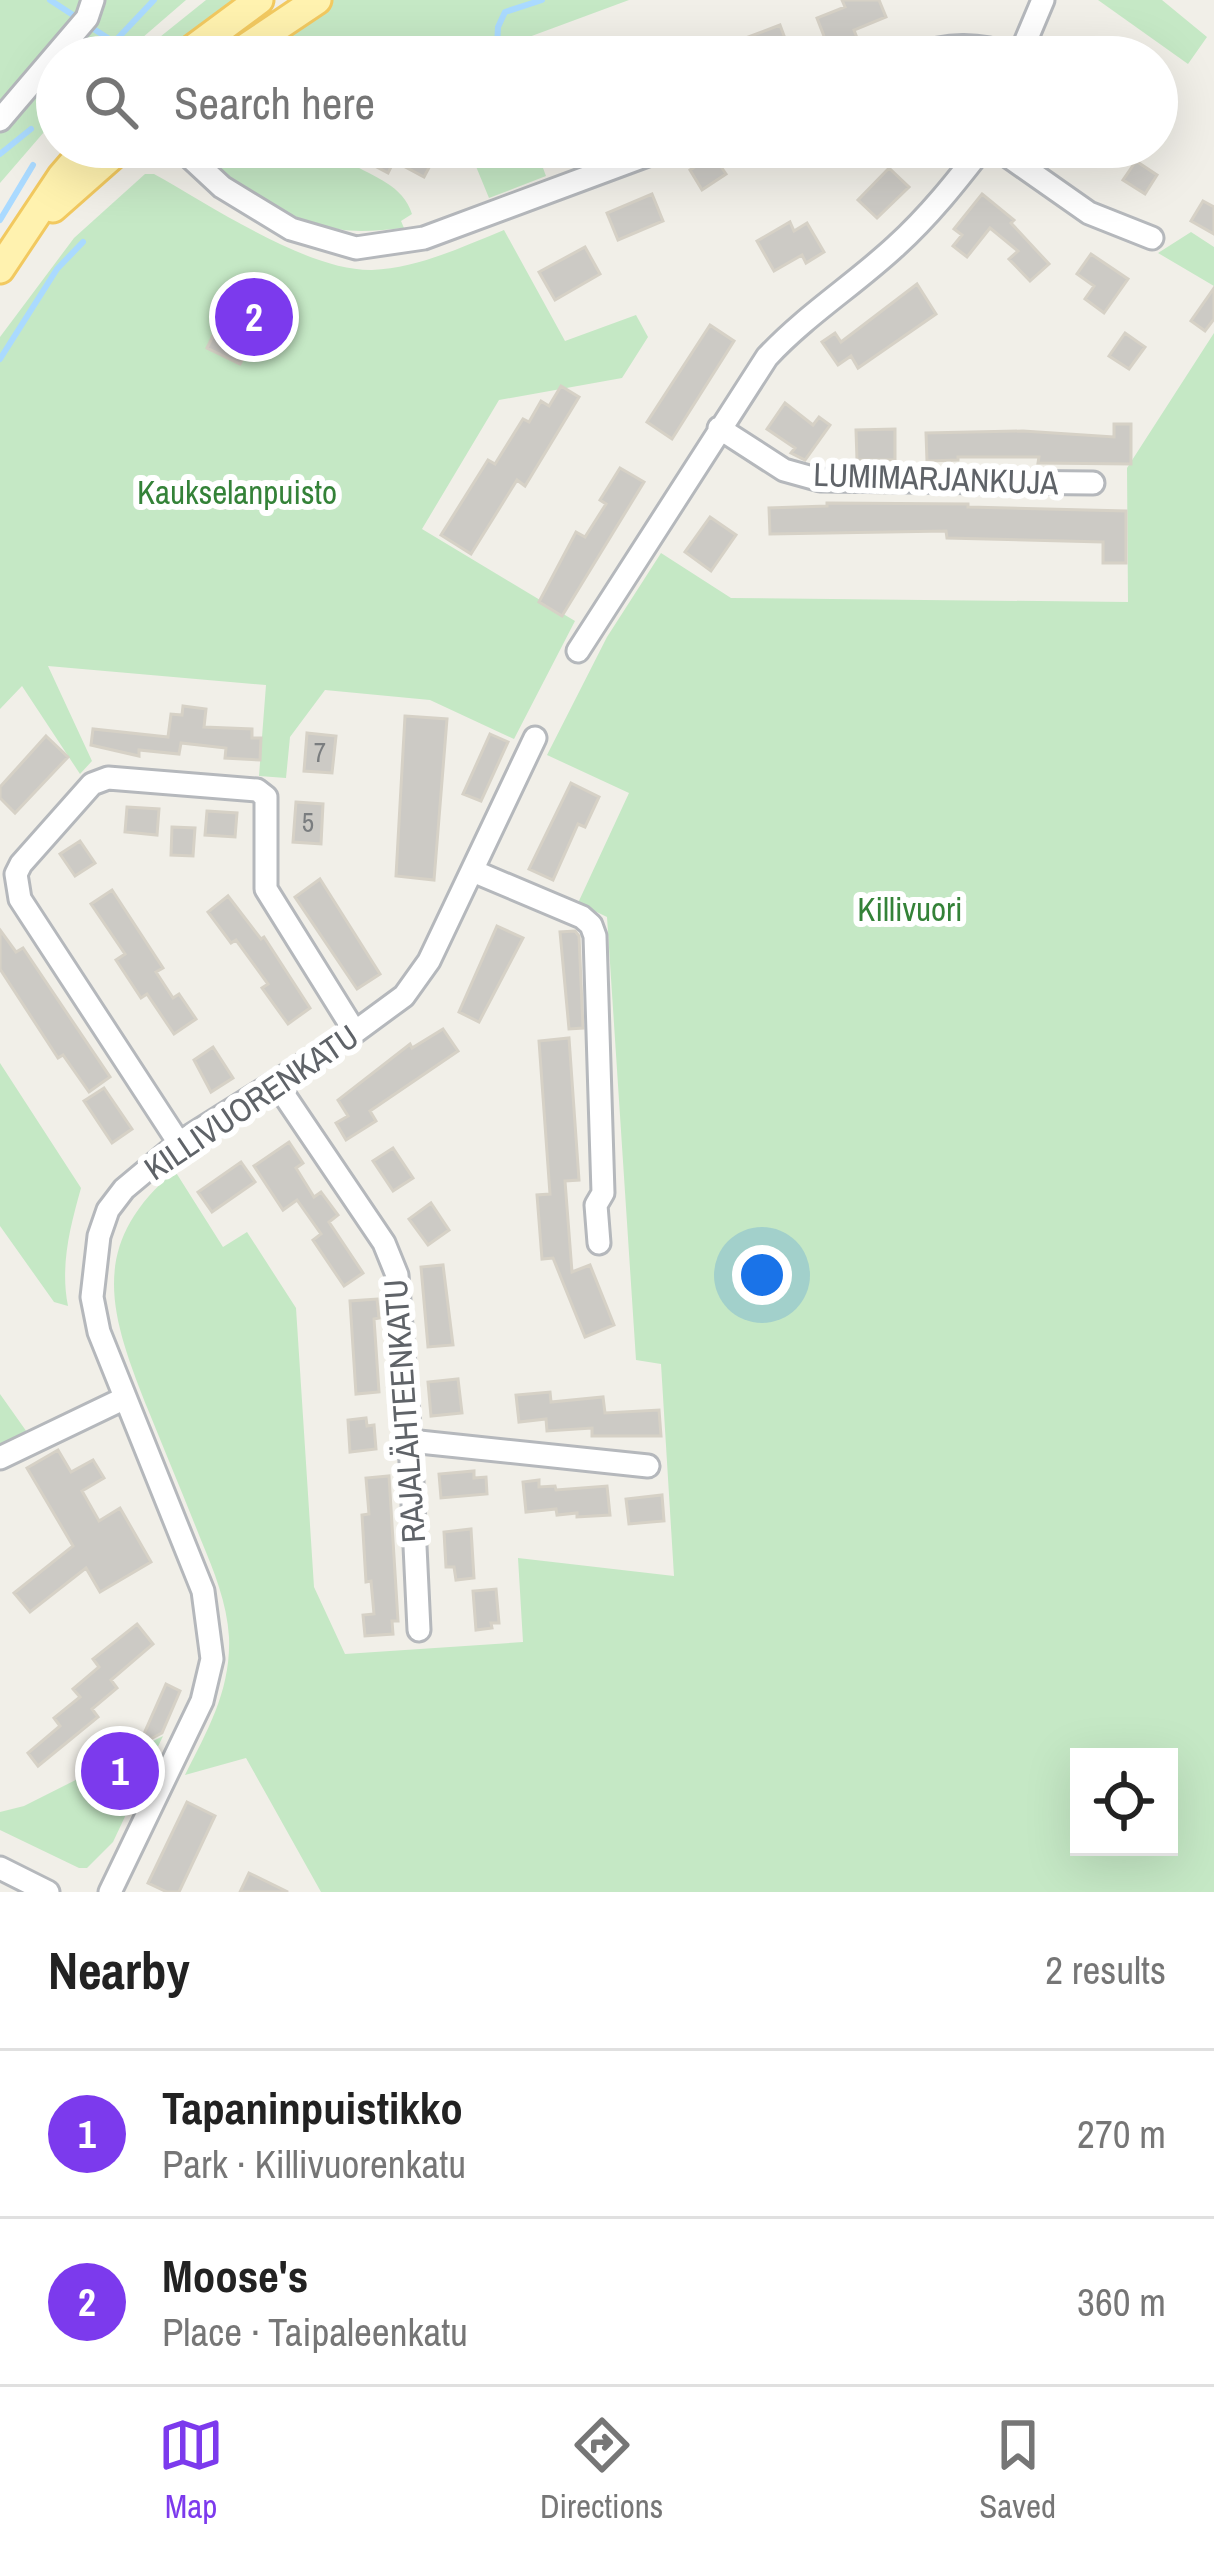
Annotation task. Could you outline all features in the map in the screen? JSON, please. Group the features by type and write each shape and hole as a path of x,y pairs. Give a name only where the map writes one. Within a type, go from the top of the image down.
{"main road":[{"path":"210,36 259,0"},
{"path":"263,36 317,0"},
{"path":"0,268 69,168"},
{"path":"28,230 98,168"}],"street":[{"path":"71,36 93,0"},
{"path":"1027,36 1043,0"},
{"path":"0,120 36,77"},
{"path":"202,168 222,187 291,229 356,248 424,238 612,168"},
{"path":"578,651 766,357 792,330 896,247 967,168"},
{"path":"1025,168 1089,213 1152,238"},
{"name":"LUMIMARJANKUJA","path":"719,428 784,470 820,480 1093,483"},
{"name":"KILLIVUORENKATU","path":"110,1892 202,1700 212,1659 203,1591 99,1332 92,1297 99,1236 108,1210 124,1189 179,1143 386,1011 418,979 535,738"},
{"path":"179,1143 16,887 21,864 92,784 108,778 257,790 266,797 266,889 355,1032"},
{"path":"472,872 582,917 595,937 603,1193 596,1205 599,1243"},
{"name":"RAJALÄHTEENKATU","path":"276,1083 391,1259 399,1291 419,1630"},
{"path":"0,1459 125,1398"},
{"path":"410,1441 648,1466"},
{"path":"0,1868 48,1892"}],"green space":[{"path":"0,0 186,0 144,36 36,36 36,141 0,183"},
{"path":"206,0 245,0 197,36 161,36"},
{"path":"332,0 629,0 532,36 276,36"},
{"path":"1098,0 1162,0 1207,37 1188,64 1178,57 1178,36 1149,36"},
{"path":"220,168 359,168 402,196 412,214 401,221 404,228 338,229 281,210"},
{"path":"477,168 543,168 546,176 489,198"},
{"name":"Kaukselanpuisto","path":"145,174 154,174 290,249 346,267 372,270 406,265 504,230 565,341 636,315 648,337 622,378 499,400 422,529 575,621 514,739 430,700 325,690 290,737 286,778 259,776 266,685 48,666 92,761 80,774 22,686 0,709 0,337 74,238"},
{"path":"1191,232 1214,247 1214,286 1158,253"},
{"name":"Killivuori","path":"1214,333 1214,1892 321,1892 246,1758 185,1775 222,1692 229,1656 228,1624 215,1575 124,1345 114,1284 117,1255 128,1227 146,1199 175,1171 223,1247 247,1232 296,1308 314,1587 345,1654 523,1642 518,1558 674,1576 661,1364 636,1360 607,917 578,903 629,793 547,755 607,637 661,553 731,598 1128,602 1127,468"},
{"path":"0,1063 81,1188 66,1261 68,1306 54,1302 0,1226"},
{"path":"0,1394 29,1435 0,1447"},
{"path":"163,1736 113,1842 87,1868 0,1830 0,1812 24,1806"}],"building":[{"path":"842,0 879,0 886,17 854,30 856,36 824,36 817,18 845,7"},
{"path":"780,25 784,36 751,36"},
{"path":"407,168 429,168 424,177"},
{"path":"722,168 726,174 702,190 690,170"},
{"path":"889,168 909,187 877,218 858,200"},
{"path":"1131,168 1146,168 1157,175 1145,194 1123,180"},
{"path":"652,194 663,221 618,240 607,213"},
{"path":"982,194 1014,220 1011,223 1049,264 1030,281 1009,259 1018,251 990,228 967,257 953,246 962,235 954,229"},
{"path":"1203,201 1214,207 1214,234 1191,221"},
{"path":"790,222 794,231 807,223 824,252 806,263 802,255 774,271 757,241"},
{"path":"585,247 600,274 555,300 539,272"},
{"path":"1091,254 1128,279 1104,313 1085,299 1094,286 1077,274"},
{"path":"238,283 290,308 278,334 260,325 240,364 207,348"},
{"path":"917,284 936,314 858,368 851,356 838,365 822,342 835,333 841,342"},
{"path":"1214,288 1214,319 1205,331 1191,321"},
{"path":"710,325 734,341 672,439 647,422"},
{"path":"1125,333 1145,347 1129,369 1109,356"},
{"path":"561,386 579,397 525,486 517,480 471,554 441,535 488,460 495,464 523,419 529,422 541,401 549,406"},
{"path":"785,403 813,425 819,417 830,425 805,460 767,429"},
{"path":"1114,424 1131,424 1131,464 1038,463 1039,457 927,461 926,433 1023,431 1114,437"},
{"path":"895,429 895,460 857,460 856,430"},
{"path":"620,468 644,482 562,616 539,602 576,532 585,537 606,504 600,500"},
{"path":"827,503 1126,511 1126,563 1103,563 1103,542 947,538 946,531 770,534 769,508"},
{"path":"710,517 736,535 711,571 685,552"},
{"path":"183,706 206,709 204,727 252,729 252,738 261,738 260,760 225,758 226,748 181,743 179,754 139,750 139,756 91,745 93,729 168,737 171,714 182,715"},
{"path":"405,716 447,719 434,880 396,876"},
{"path":"307,733 336,736 332,773 304,771"},
{"path":"490,734 508,742 481,801 463,794"},
{"path":"46,736 68,757 15,813 0,798 0,787"},
{"path":"571,783 599,797 585,827 578,824 553,880 529,869"},
{"path":"296,802 323,804 321,844 293,842"},
{"path":"127,807 159,809 157,835 125,832"},
{"path":"207,811 237,813 235,837 205,835"},
{"path":"172,827 195,828 193,856 171,855"},
{"path":"80,841 95,863 75,876 60,854"},
{"path":"320,879 380,974 357,989 295,897"},
{"path":"112,890 163,968 156,972 173,998 179,994 196,1019 174,1034 147,994 141,998 116,960 125,954 91,904"},
{"path":"228,896 264,937 310,1008 288,1024 262,988 268,984 208,912"},
{"path":"497,926 523,938 479,1022 459,1012"},
{"path":"0,930 16,952 23,948 110,1077 89,1092 63,1055 58,1058 0,969"},
{"path":"575,931 583,1028 569,1029 560,932"},
{"path":"443,1029 458,1051 370,1111 376,1121 346,1140 336,1123 348,1116 338,1100 410,1044 412,1048"},
{"path":"569,1038 579,1180 565,1181 572,1272 590,1265 614,1325 585,1337 553,1258 542,1259 537,1195 550,1194 539,1041"},
{"path":"213,1047 233,1078 211,1092 194,1060"},
{"path":"104,1088 132,1129 112,1143 84,1101"},
{"path":"289,1142 303,1163 296,1168 314,1197 321,1192 338,1215 329,1222 363,1273 344,1286 313,1240 321,1234 297,1200 283,1210 254,1166"},
{"path":"393,1148 413,1178 393,1191 373,1161"},
{"path":"241,1162 255,1182 212,1212 198,1192"},
{"path":"431,1203 449,1230 428,1245 409,1219"},
{"path":"443,1265 453,1345 428,1347 421,1267"},
{"path":"377,1299 379,1392 356,1394 350,1301"},
{"path":"458,1379 462,1413 431,1416 428,1382"},
{"path":"550,1392 551,1402 603,1397 605,1413 659,1410 661,1436 592,1436 592,1428 547,1431 546,1419 519,1422 516,1395"},
{"path":"366,1418 367,1426 374,1425 376,1449 350,1452 348,1420"},
{"path":"58,1450 71,1472 93,1460 104,1478 82,1491 99,1521 120,1508 151,1562 100,1592 86,1568 30,1612 14,1593 73,1546 27,1468"},
{"path":"474,1471 474,1478 486,1477 487,1494 441,1498 439,1474"},
{"path":"389,1476 398,1621 392,1621 393,1634 365,1636 363,1615 374,1614 371,1581 366,1582 362,1515 369,1514 366,1478"},
{"path":"539,1480 539,1487 555,1486 556,1490 607,1486 610,1515 557,1515 556,1509 526,1512 523,1482"},
{"path":"662,1495 664,1521 629,1524 626,1499"},
{"path":"471,1529 474,1578 456,1580 454,1567 446,1567 444,1532"},
{"path":"496,1589 499,1623 476,1630 473,1591"},
{"path":"137,1624 153,1644 111,1680 117,1688 92,1709 98,1717 38,1766 28,1753 60,1726 54,1718 80,1697 73,1689 99,1667 93,1659"},
{"path":"166,1684 180,1691 162,1733 139,1745"},
{"path":"187,1802 215,1816 179,1892 167,1892 148,1883"},
{"path":"249,1873 288,1892 240,1892"}],"waterway":[{"path":"50,0 73,15"},
{"path":"120,36 154,0"},
{"path":"498,36 505,12 542,0"},
{"path":"89,26 105,36"},
{"path":"0,154 31,129"},
{"path":"0,220 33,165"},
{"path":"0,359 57,269 83,242"}],"place":[{"name":"Moose's","path":"254,317"},
{"name":"Tapaninpuistikko","path":"120,1771"}]}
